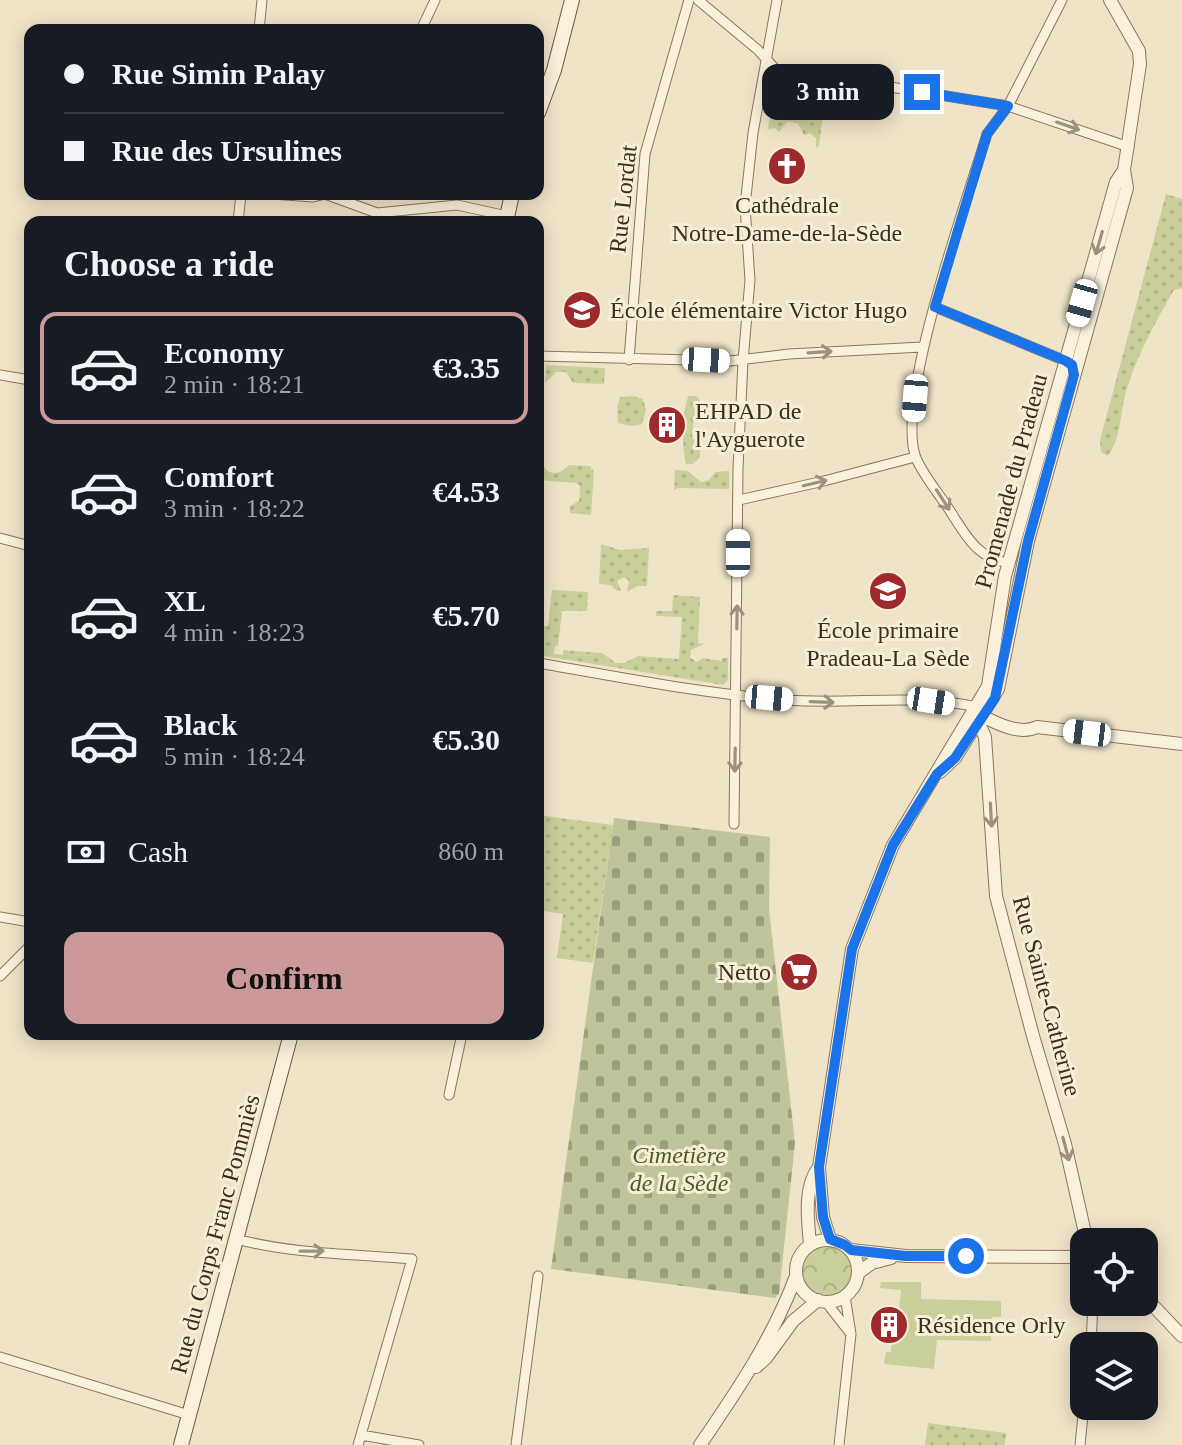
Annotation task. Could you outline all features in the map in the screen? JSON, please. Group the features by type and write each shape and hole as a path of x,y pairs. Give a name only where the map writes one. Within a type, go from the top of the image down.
{"main road":[{"path":"544,97 572,0"},
{"name":"Rue du Corps Franc Pommiès","path":"181,1445 286,1040"}],"street":[{"path":"260,24 262,0"},
{"path":"424,24 435,0"},
{"name":"Rue Lordat","path":"629,360 645,154 689,0"},
{"path":"698,0 778,72 1008,106 1129,147"},
{"path":"734,824 743,361 750,280 745,206 748,167 777,0"},
{"path":"1009,563 994,560 972,545 915,457 913,417 922,347 987,134 1008,106 1062,0"},
{"name":"Promenade du Pradeau","path":"980,714 988,686 1009,563 1116,182 1124,170 1129,147 1139,51 1116,3"},
{"name":"Promenade du Pradeau","path":"980,714 998,689 1028,541 1127,188 1124,170"},
{"path":"341,200 377,213 457,205 496,216"},
{"path":"935,307 1066,361 1072,365 1074,375"},
{"path":"544,356 743,361 789,354 922,347"},
{"path":"0,375 24,379"},
{"path":"739,500 915,457"},
{"path":"0,538 24,544"},
{"path":"544,664 736,695 819,702 931,701 950,704 993,722 1019,728 1031,730 1037,727 1182,744"},
{"path":"830,1239 823,1217 819,1167 852,949 893,845 937,774 955,758 980,714"},
{"name":"Rue Sainte-Catherine","path":"980,714 985,737 996,896 1065,1144 1084,1228"},
{"path":"0,917 24,921"},
{"path":"0,976 24,952"},
{"path":"449,1095 461,1040"},
{"path":"810,1244 807,1207 813,1174 819,1167"},
{"path":"236,1239 295,1252 318,1250 412,1259 360,1440 419,1445"},
{"path":"700,1445 750,1372 786,1304 796,1276 798,1258 810,1244 830,1239 845,1245 855,1257 856,1282 845,1296 822,1301 793,1321 766,1358 750,1372"},
{"path":"851,1250 906,1256 1070,1257"},
{"path":"858,1273 872,1263 906,1256"},
{"path":"516,1445 538,1276"},
{"path":"796,1276 804,1291 822,1301 851,1334"},
{"path":"839,1445 851,1334 845,1296"},
{"path":"1158,1311 1182,1336"},
{"path":"0,1357 189,1415"},
{"path":"1080,1445 1083,1420"}],"green space":[{"path":"775,79 826,87 819,146 816,148 816,138 810,133 804,135 798,123 787,122 779,132 775,128 768,129"},
{"path":"1166,194 1182,199 1182,288 1174,290 1136,363 1127,388 1116,440 1108,456 1101,452 1100,440"},
{"path":"546,365 605,368 604,384 573,383 566,372 556,372 545,383"},
{"path":"688,396 696,396 702,403 702,417 694,417 692,439 700,439 700,457 693,464 686,464 683,446 683,421"},
{"path":"620,397 643,399 646,410 642,424 631,426 618,423"},
{"path":"569,465 591,466 594,469 591,515 570,513 570,506 579,501 580,486 544,480 544,466 554,473"},
{"path":"675,470 688,471 701,482 709,480 715,472 729,471 729,489 674,490"},
{"path":"601,544 620,550 649,548 647,586 637,586 627,592 629,581 624,577 617,581 621,591 611,585 599,584"},
{"path":"552,590 588,592 587,611 562,611 558,646 555,646 554,654 563,655 563,650 602,653 616,663 624,663 638,656 679,659 682,617 656,616 656,611 672,611 673,595 700,597 698,643 704,644 691,650 690,657 696,662 703,658 722,661 722,658 728,658 728,680 723,685 544,656 544,626 548,626"},
{"path":"544,816 613,825 593,963 557,958 563,914 544,911"},
{"name":"Cimetière de la Sède","path":"614,818 770,837 769,909 795,1143 779,1294 775,1298 551,1269"},
{"path":"828,1243 846,1251 854,1269 846,1287 828,1295 810,1287 802,1269 810,1251"},
{"path":"881,1282 921,1282 921,1299 1001,1301 1001,1317 992,1317 991,1341 937,1340 934,1369 884,1364 886,1352 891,1352 893,1329 900,1329 902,1309 899,1308 901,1290 880,1288"},
{"path":"928,1423 1006,1433 1005,1445 925,1445"}],"place":[{"name":"Cathédrale Notre-Dame-de-la-Sède","path":"787,166"},
{"name":"École élémentaire Victor Hugo","path":"582,310"},
{"name":"EHPAD de l'Ayguerote","path":"667,425"},
{"name":"École primaire Pradeau-La Sède","path":"888,591"},
{"name":"Netto","path":"799,972"},
{"name":"Résidence Orly","path":"889,1325"}],"route":[{"path":"922,92 1008,106 987,134 935,307 1066,361 1072,365 1074,375 1028,541 995,698 955,758 937,774 893,845 852,949 819,1167 823,1217 830,1239 851,1250 906,1256 966,1256"}]}
